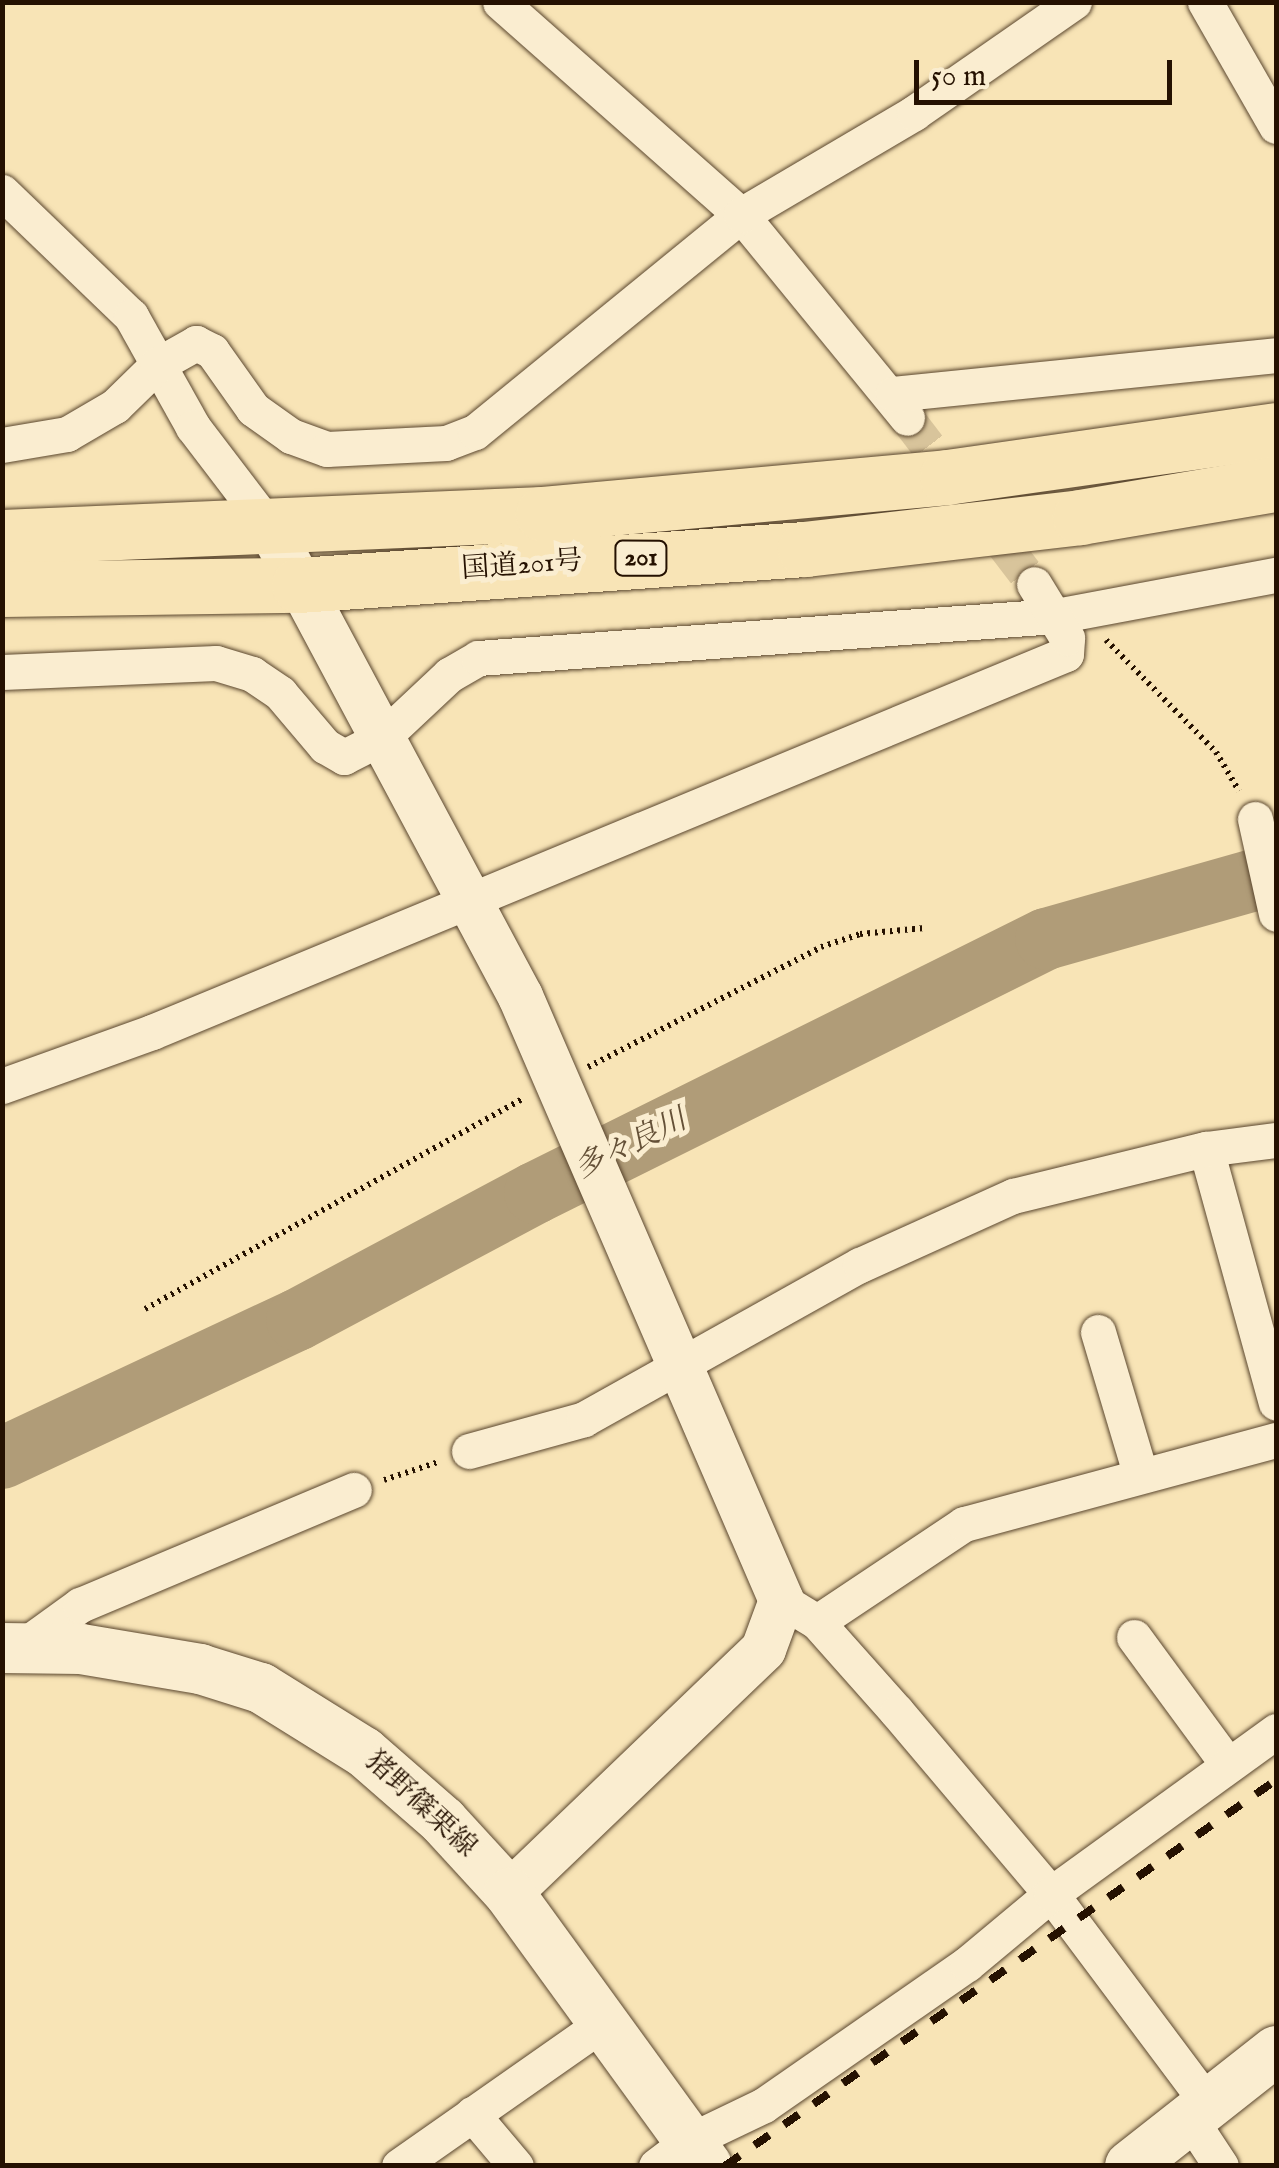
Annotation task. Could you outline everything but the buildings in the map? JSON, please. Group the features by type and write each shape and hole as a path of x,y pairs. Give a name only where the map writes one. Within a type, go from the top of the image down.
{"highway":[{"name":"国道201号","path":"2,537 270,528 790,493 1096,459 1276,430"},
{"name":"国道201号","path":"2,589 299,585 806,549 1080,518 1276,484"}],"main road":[{"name":"猪野篠栗線","path":"12,1647 140,1656 261,1688 364,1752 442,1820 509,1893 606,2021 684,2157"},
{"path":"1130,2166 1276,2051"}],"street":[{"path":"500,2 741,216 900,406 1276,355"},
{"path":"2,446 66,434 115,406 157,364 196,343 212,352 253,410 291,436 327,448 446,444 475,432 741,216 914,114 1074,2"},
{"path":"1205,2 1276,126"},
{"path":"2,192 131,316 193,427 270,528 468,900 563,1091 676,1364 774,1573 799,1611 1050,1894 1199,2112 1221,2166"},
{"path":"2,672 216,664 252,674 280,693 325,746 344,757 383,737 449,676 478,658 1056,616 1276,575"},
{"path":"2,1086 152,1032 1066,654 1068,638 1034,584"},
{"path":"1255,819 1276,914"},
{"path":"469,1452 584,1419 860,1264 1013,1196 1206,1149 1276,1140"},
{"path":"1206,1149 1276,1404"},
{"path":"1098,1332 1140,1473"},
{"path":"509,1893 799,1611 964,1524 1140,1473 1276,1440"},
{"path":"12,1647 80,1605 354,1490"},
{"path":"1134,1636 1228,1765"},
{"path":"684,2157 967,1964 1050,1894 1276,1732"},
{"path":"399,2166 606,2021"},
{"path":"472,2114 516,2166"}],"path":[{"path":"1092,612 1108,642 1216,752 1255,819"},
{"path":"146,1309 563,1091 820,947 860,934 925,928"},
{"path":"354,1490 469,1452"}],"waterway":[{"name":"多々良川","path":"2,1458 297,1320 535,1193 1046,939 1276,874"}],"tunnel":[{"path":"907,418 1034,584"}],"railway":[{"path":"725,2166 1276,1780"}]}
